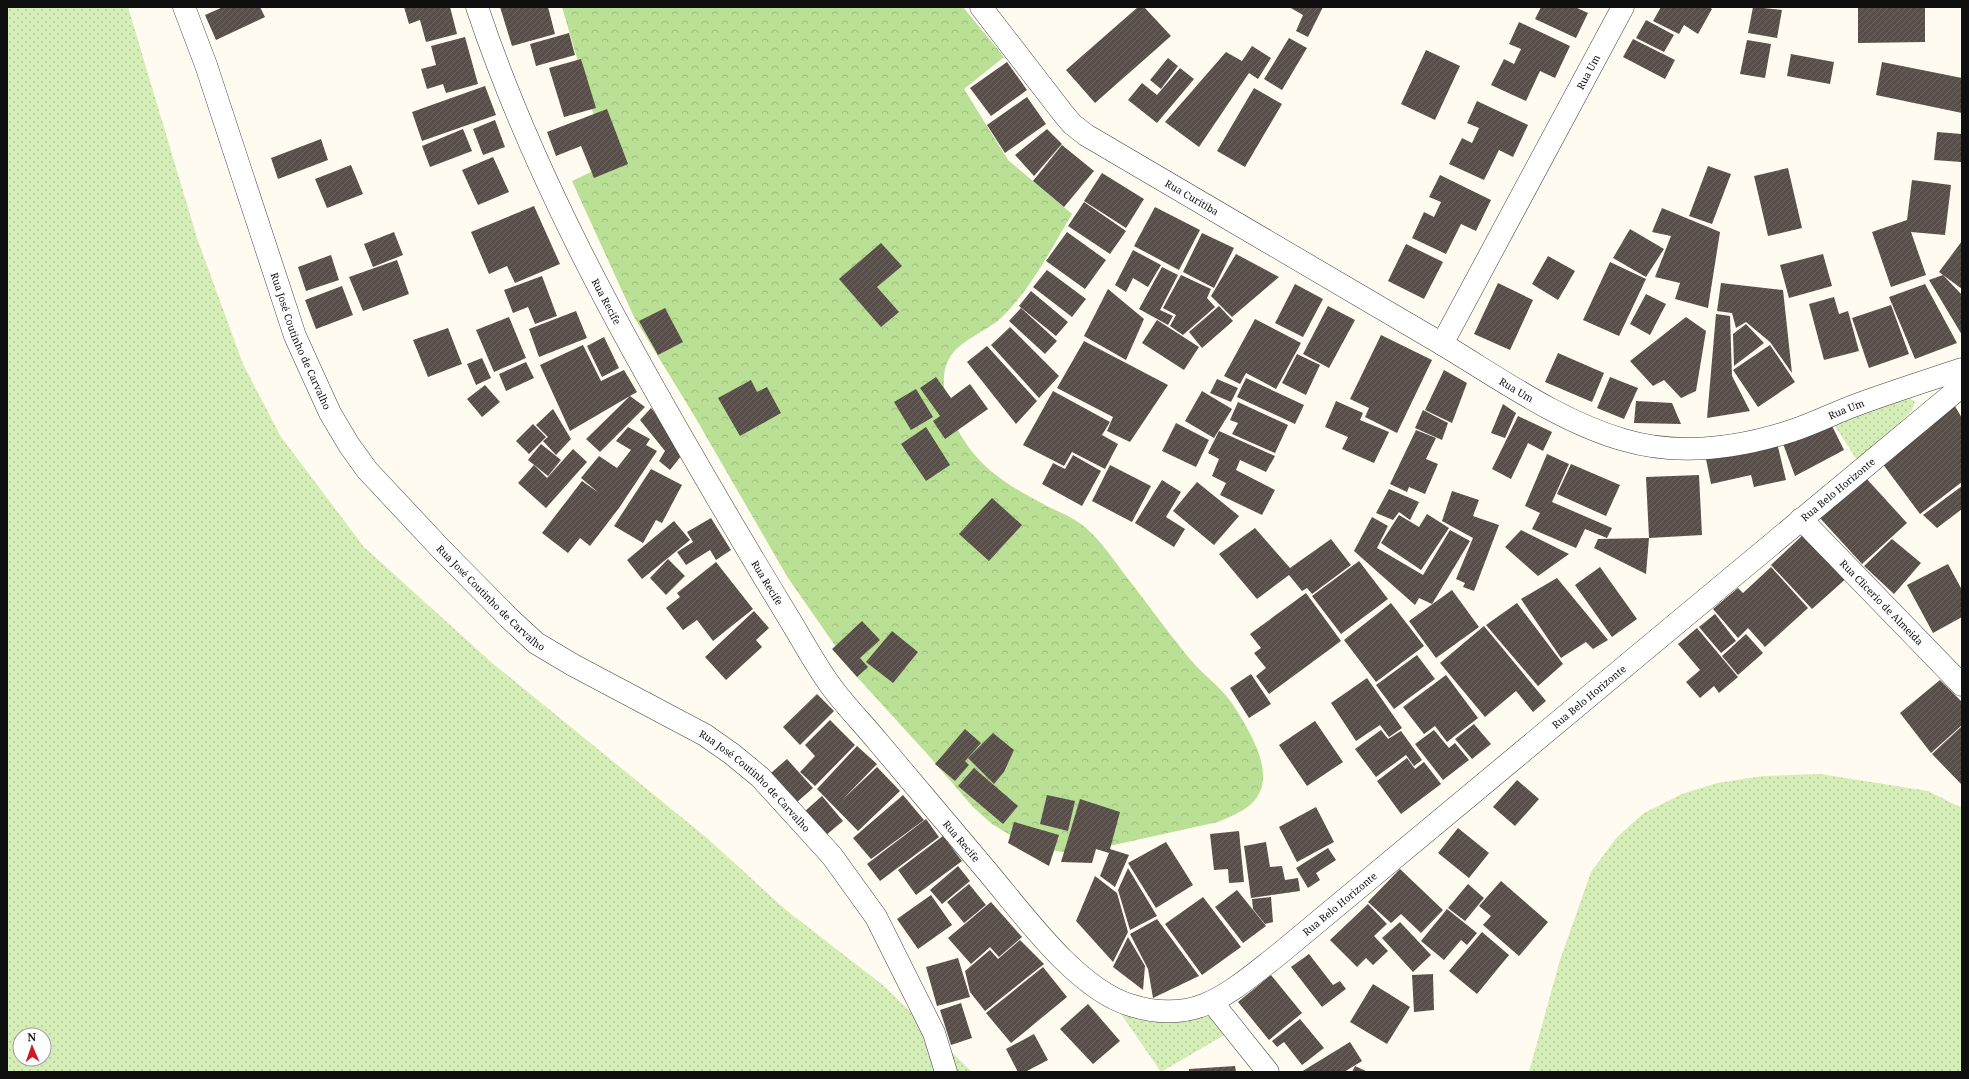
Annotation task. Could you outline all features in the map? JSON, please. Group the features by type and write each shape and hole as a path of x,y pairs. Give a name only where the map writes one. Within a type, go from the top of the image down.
{"street":[{"name":"Rua José Coutinho de Carvalho","path":"184,7 206,65 295,336 330,412 362,464 441,549 509,618 536,643 573,665 705,735 732,754 760,777 832,856 876,917 934,1032 946,1072"},
{"name":"Rua Recife","path":"477,7 494,59 520,123 589,270 637,361 759,570 827,681 1047,941 1088,981 1110,997 1128,1005 1148,1010 1168,1012 1189,1010 1212,1002"},
{"name":"Rua Curitiba","path":"981,7 1062,112 1072,124 1086,135 1442,344"},
{"name":"Rua Um","path":"1623,7 1442,344 1549,407 1599,432 1624,441 1674,449 1717,447 1770,437 1791,431 1898,390 1962,369"},
{"name":"Rua Belo Horizonte","path":"1212,1002 1232,990 1278,955 1962,386"},
{"name":"Rua Clicerio de Almeida","path":"1801,519 1962,685"},
{"path":"1212,1002 1268,1072"}],"green space":[{"path":"7,7 128,7 197,238 243,364 281,437 364,547 491,662 707,838 786,910 884,986 972,1072 7,1072"},
{"path":"562,7 963,7 1004,57 964,89 1008,160 1072,214 1031,282 1012,307 993,325 966,341 951,355 946,365 944,387 945,397 952,418 962,437 974,454 998,477 1037,501 1077,521 1096,538 1189,658 1231,702 1253,740 1261,760 1263,780 1258,796 1253,802 1233,816 1218,822 1091,850 1071,853 1042,849 1023,843 992,824 973,807 857,677 788,578 695,417 634,317 572,181 608,164"},
{"path":"1907,396 1915,402 1912,410 1860,465 1830,418"},
{"path":"1820,774 1928,791 1962,808 1962,1072 1529,1072 1560,960 1591,872 1617,837 1644,813 1682,794 1717,783 1763,776"},
{"path":"1110,998 1211,1004 1233,1030 1161,1072"}],"building":[{"path":"223,7 260,7 265,17 216,40 205,15"},
{"path":"404,7 450,7 457,34 426,42 420,20 409,24"},
{"path":"500,7 548,7 555,34 512,46"},
{"path":"1138,7 1144,7 1171,36 1095,103 1066,70"},
{"path":"1289,7 1323,7 1308,37 1296,31 1303,15"},
{"path":"1541,7 1575,7 1588,13 1576,38 1535,19"},
{"path":"1661,7 1709,7 1712,9 1698,34 1684,25 1679,34 1653,21"},
{"path":"1753,7 1782,10 1777,38 1748,33"},
{"path":"1858,7 1925,7 1925,42 1858,43"},
{"path":"1646,20 1674,35 1664,52 1636,38"},
{"path":"1519,22 1570,46 1555,78 1540,71 1526,101 1491,85 1504,59 1514,64 1521,49 1509,44"},
{"path":"569,33 575,55 536,66 530,44"},
{"path":"465,37 478,84 446,93 443,84 427,89 421,69 436,65 431,46"},
{"path":"1289,38 1307,48 1282,90 1264,79"},
{"path":"1633,39 1675,60 1665,79 1623,57"},
{"path":"1747,40 1771,44 1765,78 1740,74"},
{"path":"1252,46 1271,58 1258,79 1249,73 1199,147 1165,122 1226,52 1242,61"},
{"path":"1426,50 1460,66 1435,120 1401,104"},
{"path":"1791,54 1834,62 1830,84 1787,76"},
{"path":"1168,58 1178,66 1161,89 1150,80"},
{"path":"581,59 596,108 564,117 549,68"},
{"path":"1007,62 1027,90 991,116 970,88"},
{"path":"1882,62 1962,78 1962,113 1876,95"},
{"path":"1180,68 1194,79 1157,123 1128,100 1142,83 1157,95"},
{"path":"485,86 496,115 422,141 412,112"},
{"path":"1254,88 1282,104 1245,167 1217,151"},
{"path":"1027,97 1046,124 1005,153 987,125"},
{"path":"1477,101 1528,125 1513,157 1499,150 1484,180 1449,164 1462,138 1472,143 1479,128 1467,123"},
{"path":"607,109 628,164 594,178 581,146 556,156 547,132"},
{"path":"495,120 505,147 483,155 473,129"},
{"path":"463,129 472,151 430,167 422,146"},
{"path":"1047,129 1062,144 1034,176 1015,155"},
{"path":"1937,132 1962,134 1961,162 1934,160"},
{"path":"321,139 328,160 278,179 271,158"},
{"path":"1062,145 1094,171 1064,207 1033,181"},
{"path":"493,157 509,192 478,205 462,170"},
{"path":"351,165 363,194 327,208 315,179"},
{"path":"1708,166 1731,174 1712,224 1689,216"},
{"path":"1788,168 1802,228 1768,236 1754,176"},
{"path":"1102,173 1144,199 1126,228 1084,201"},
{"path":"1440,175 1491,200 1476,231 1461,224 1446,254 1412,238 1424,212 1434,217 1441,202 1429,197"},
{"path":"1912,180 1951,185 1945,235 1911,232 1926,275 1891,287 1872,232 1907,220"},
{"path":"1084,202 1126,231 1110,254 1068,226"},
{"path":"534,206 560,264 515,283 507,266 489,274 471,232"},
{"path":"1155,207 1200,230 1179,270 1134,246"},
{"path":"1662,208 1720,232 1708,308 1675,299 1680,283 1655,277 1671,236 1652,232"},
{"path":"1630,229 1664,249 1646,277 1613,258"},
{"path":"394,232 403,255 373,267 364,244"},
{"path":"1067,232 1106,260 1085,289 1046,261"},
{"path":"1202,233 1234,248 1214,288 1183,272"},
{"path":"1962,241 1962,289 1939,272"},
{"path":"881,243 902,266 877,287 899,312 881,327 839,279"},
{"path":"1406,244 1443,262 1424,299 1388,281"},
{"path":"1133,250 1161,265 1148,287 1133,278 1126,292 1115,285"},
{"path":"1236,254 1279,277 1232,317 1211,296"},
{"path":"1823,254 1832,286 1789,298 1780,265"},
{"path":"331,255 339,280 306,291 298,267"},
{"path":"1548,256 1575,271 1558,300 1532,284"},
{"path":"397,260 409,294 363,311 349,277"},
{"path":"1610,262 1646,279 1619,336 1583,320"},
{"path":"1162,267 1178,275 1160,310 1173,316 1168,325 1139,309"},
{"path":"1047,270 1086,299 1072,317 1033,287"},
{"path":"1181,275 1211,289 1207,298 1215,307 1183,335 1170,326 1176,315 1163,308"},
{"path":"1943,275 1962,295 1962,335 1929,280"},
{"path":"542,276 557,316 535,324 528,307 513,313 504,290"},
{"path":"1498,283 1533,300 1510,350 1474,334"},
{"path":"1721,283 1783,290 1792,373 1770,342 1746,322 1736,328 1732,313 1717,311"},
{"path":"1295,284 1323,299 1303,337 1275,323"},
{"path":"1925,284 1957,343 1915,359 1889,297"},
{"path":"342,286 353,315 316,329 305,300"},
{"path":"1108,289 1144,319 1126,360 1084,336"},
{"path":"1031,291 1068,322 1056,336 1019,306"},
{"path":"1646,294 1666,304 1650,335 1630,324"},
{"path":"1834,297 1839,314 1848,311 1859,351 1824,360 1809,304"},
{"path":"1891,305 1909,354 1869,368 1852,318"},
{"path":"1219,306 1233,321 1202,348 1189,332"},
{"path":"1328,306 1355,320 1329,368 1303,354"},
{"path":"665,308 683,342 658,355 639,321"},
{"path":"1021,308 1057,341 1045,354 1009,321"},
{"path":"576,311 587,338 539,357 529,329"},
{"path":"1716,314 1730,316 1732,376 1750,411 1707,418"},
{"path":"509,317 526,358 494,372 476,330"},
{"path":"1686,317 1706,331 1696,391 1681,398 1664,380 1653,386 1630,361"},
{"path":"1255,319 1301,343 1276,389 1246,373 1240,384 1224,376"},
{"path":"1157,320 1199,347 1184,370 1142,343"},
{"path":"1746,324 1764,343 1734,366 1733,334"},
{"path":"1010,327 1059,376 1039,398 991,345"},
{"path":"448,328 462,364 428,377 413,340"},
{"path":"1381,335 1432,360 1397,433 1365,417 1369,408 1350,399"},
{"path":"604,337 619,368 602,377 587,346"},
{"path":"1084,341 1168,385 1130,442 1107,431 1113,417 1057,388"},
{"path":"583,345 601,381 624,370 637,392 570,431 540,365"},
{"path":"1770,345 1795,382 1758,407 1733,370"},
{"path":"987,346 1037,401 1016,424 967,362"},
{"path":"1558,353 1604,373 1592,402 1545,382"},
{"path":"1297,354 1320,365 1306,395 1282,383"},
{"path":"482,358 491,378 476,385 467,364"},
{"path":"526,362 534,378 506,391 499,374"},
{"path":"1444,370 1467,383 1452,423 1425,410"},
{"path":"936,377 951,398 970,384 988,409 945,439 933,421 940,416 920,388"},
{"path":"1610,377 1638,388 1624,419 1597,408"},
{"path":"1246,378 1304,405 1295,424 1237,397"},
{"path":"1217,379 1238,388 1231,402 1210,393"},
{"path":"751,380 757,392 767,387 781,413 740,436 718,398"},
{"path":"485,385 500,402 482,417 467,399"},
{"path":"916,389 933,417 911,430 894,402"},
{"path":"1053,391 1110,422 1102,435 1118,444 1105,469 1072,452 1064,466 1023,445"},
{"path":"1202,391 1232,409 1214,438 1185,421"},
{"path":"630,396 645,407 600,452 586,439"},
{"path":"1336,401 1363,413 1360,420 1389,432 1374,463 1342,449 1348,437 1325,427"},
{"path":"1636,401 1672,403 1681,424 1634,423"},
{"path":"1238,402 1288,425 1275,453 1232,434 1238,423 1230,420"},
{"path":"1953,403 1962,418 1962,482 1920,514 1882,463"},
{"path":"1503,404 1516,413 1505,438 1491,433"},
{"path":"651,408 685,451 670,470 659,461 665,451 640,420"},
{"path":"553,409 571,439 556,455 543,441 548,437 536,425"},
{"path":"1423,410 1448,423 1442,440 1415,428"},
{"path":"1518,416 1552,432 1543,451 1528,443 1511,479 1492,469"},
{"path":"1176,423 1209,440 1196,467 1162,451"},
{"path":"533,424 546,437 529,454 516,441"},
{"path":"1832,426 1844,450 1795,476 1782,441"},
{"path":"628,427 650,439 646,445 657,451 619,508 590,546 580,538 568,553 542,533 582,481 599,493 581,478 599,456 617,468 631,450 616,441"},
{"path":"926,427 950,465 926,481 901,444"},
{"path":"1416,430 1436,438 1426,459 1438,464 1425,494 1409,487 1407,492 1390,484"},
{"path":"1219,431 1275,456 1266,472 1240,460 1236,470 1275,490 1262,515 1220,495 1226,483 1212,476 1219,459 1208,453"},
{"path":"1777,443 1786,480 1754,487 1751,475 1711,484 1706,459"},
{"path":"541,444 561,460 548,476 528,460"},
{"path":"573,449 587,462 546,508 518,483 534,465 547,478"},
{"path":"1547,454 1569,464 1552,502 1612,528 1607,538 1585,529 1576,548 1532,529 1540,513 1525,506"},
{"path":"1073,455 1101,471 1082,506 1042,484 1053,463 1065,469"},
{"path":"1571,464 1620,485 1606,516 1557,494"},
{"path":"1110,465 1151,486 1132,522 1092,501"},
{"path":"651,469 682,485 662,523 656,520 643,543 614,526"},
{"path":"1699,475 1702,535 1649,538 1646,477"},
{"path":"1865,477 1907,523 1862,564 1820,518"},
{"path":"1162,480 1181,492 1166,517 1185,529 1174,547 1135,523"},
{"path":"1197,482 1239,516 1214,545 1173,511"},
{"path":"1962,486 1962,509 1937,528 1923,515"},
{"path":"1389,489 1419,502 1410,520 1399,512 1393,520 1376,513"},
{"path":"1452,491 1479,500 1473,516 1499,525 1474,591 1463,587 1465,583 1456,579 1473,538 1442,521"},
{"path":"992,498 1022,525 989,561 959,534"},
{"path":"1427,514 1449,528 1421,570 1381,543 1399,515 1419,527"},
{"path":"1372,517 1388,526 1377,548 1423,575 1450,530 1470,541 1432,604 1419,598 1415,605 1354,551"},
{"path":"711,518 731,550 716,560 710,550 686,565 677,552 693,542 687,532"},
{"path":"674,521 690,540 642,579 627,560"},
{"path":"1255,528 1290,568 1331,539 1351,565 1312,594 1307,588 1302,591 1289,575 1257,599 1219,554"},
{"path":"1521,530 1569,554 1538,576 1505,547"},
{"path":"1807,531 1849,576 1812,609 1771,565"},
{"path":"1649,538 1646,574 1594,548 1598,539"},
{"path":"1892,539 1921,563 1894,594 1864,566"},
{"path":"668,559 685,576 666,595 650,578"},
{"path":"1359,561 1388,599 1341,634 1312,596"},
{"path":"716,562 753,609 713,641 697,620 683,630 666,608 680,597 677,593"},
{"path":"1948,564 1962,590 1962,617 1933,633 1907,585"},
{"path":"1600,567 1637,619 1612,637 1575,585"},
{"path":"1771,567 1808,608 1765,647 1748,628 1738,638 1713,609 1738,588 1743,593"},
{"path":"1557,578 1608,640 1593,649 1586,642 1561,658 1521,599"},
{"path":"1452,590 1479,627 1436,658 1409,621"},
{"path":"1306,593 1341,641 1269,694 1256,676 1266,668 1254,653 1261,648 1250,634"},
{"path":"1391,603 1424,646 1376,682 1344,640"},
{"path":"1517,603 1563,664 1538,686 1486,625"},
{"path":"754,611 769,628 756,640 762,647 726,680 705,657"},
{"path":"1715,614 1736,641 1721,653 1699,627"},
{"path":"862,621 880,640 860,658 868,667 857,677 832,649"},
{"path":"1484,626 1546,701 1533,712 1516,691 1485,717 1440,663"},
{"path":"1697,628 1738,677 1719,693 1714,686 1700,698 1686,682 1700,670 1678,644"},
{"path":"892,631 918,652 893,683 866,662"},
{"path":"1746,634 1763,653 1738,675 1722,656"},
{"path":"1417,655 1435,679 1394,709 1376,685"},
{"path":"1251,674 1271,704 1249,718 1230,688"},
{"path":"1446,675 1478,718 1447,742 1435,726 1424,734 1403,707"},
{"path":"1367,678 1402,728 1389,737 1380,725 1356,741 1331,703"},
{"path":"1940,680 1962,702 1962,725 1931,753 1900,713"},
{"path":"817,694 834,711 800,745 783,727"},
{"path":"830,720 855,745 815,786 800,772 815,756 805,745"},
{"path":"1315,721 1343,762 1307,786 1279,745"},
{"path":"1474,724 1491,744 1472,759 1455,739"},
{"path":"1962,726 1962,783 1961,784 1932,754"},
{"path":"965,729 981,743 965,761 969,765 955,781 935,764"},
{"path":"1381,730 1388,739 1401,731 1422,760 1414,766 1406,755 1376,777 1355,749"},
{"path":"1434,730 1449,748 1455,743 1469,760 1443,780 1415,744"},
{"path":"993,733 1014,750 1004,772 994,784 968,758"},
{"path":"857,746 877,764 842,800 877,767 900,791 858,831 817,789"},
{"path":"1407,758 1415,769 1424,762 1441,784 1401,814 1377,781"},
{"path":"787,759 813,788 797,802 771,773"},
{"path":"974,768 1018,806 1003,824 958,786"},
{"path":"1517,780 1539,799 1515,826 1493,807"},
{"path":"903,795 924,820 871,859 853,838"},
{"path":"1047,795 1075,801 1068,831 1040,824"},
{"path":"822,796 843,821 825,836 804,812"},
{"path":"1080,799 1120,812 1110,849 1129,855 1115,887 1100,876 1109,853 1096,849 1092,863 1061,862"},
{"path":"1316,807 1334,842 1297,862 1279,827"},
{"path":"926,819 939,837 880,881 867,864"},
{"path":"1014,822 1059,835 1049,866 1008,843"},
{"path":"1458,828 1489,853 1469,878 1438,853"},
{"path":"1239,831 1244,882 1229,883 1228,869 1214,870 1210,834"},
{"path":"943,836 962,861 916,895 898,870"},
{"path":"1166,842 1193,885 1156,908 1128,863"},
{"path":"1266,842 1270,867 1282,866 1285,880 1298,878 1300,891 1251,898 1244,846"},
{"path":"1328,848 1336,860 1316,873 1320,880 1308,888 1296,868"},
{"path":"958,866 970,881 942,904 930,890"},
{"path":"1128,868 1157,916 1130,930 1118,890"},
{"path":"1400,869 1443,910 1421,933 1401,914 1391,923 1368,902"},
{"path":"1095,876 1117,893 1128,932 1113,962 1076,921"},
{"path":"1501,881 1548,922 1519,956 1483,925 1491,916 1479,906"},
{"path":"969,884 986,905 964,923 947,902"},
{"path":"1468,884 1484,898 1465,921 1448,908"},
{"path":"1237,890 1266,926 1243,943 1215,907"},
{"path":"931,895 952,925 918,949 897,919"},
{"path":"1203,897 1241,947 1202,975 1165,924"},
{"path":"1271,897 1273,922 1265,924 1253,909 1252,899"},
{"path":"991,902 1022,937 999,957 990,947 971,964 948,938"},
{"path":"1368,904 1387,924 1374,936 1388,951 1373,965 1366,958 1357,967 1330,940"},
{"path":"1447,909 1477,933 1467,945 1461,940 1444,960 1421,941"},
{"path":"1157,919 1199,976 1153,998 1148,969 1130,934"},
{"path":"1400,922 1431,955 1413,972 1382,938"},
{"path":"1482,932 1509,955 1477,994 1449,971"},
{"path":"1128,937 1145,966 1143,990 1113,967"},
{"path":"1020,940 1044,964 985,1011 970,992 965,971 990,950 998,959"},
{"path":"1309,954 1333,985 1340,981 1346,989 1322,1007 1291,967"},
{"path":"958,958 970,997 937,1006 926,967"},
{"path":"1043,967 1067,997 1011,1043 986,1013"},
{"path":"1433,974 1434,1010 1414,1012 1412,975"},
{"path":"1271,975 1302,1013 1269,1040 1238,1002"},
{"path":"1373,984 1410,1007 1387,1044 1350,1022"},
{"path":"961,1003 972,1038 951,1045 940,1010"},
{"path":"1088,1004 1120,1041 1093,1064 1060,1029"},
{"path":"1300,1019 1324,1048 1302,1065 1284,1042 1277,1047 1272,1041"},
{"path":"1034,1034 1048,1060 1025,1072 1018,1072 1006,1049"},
{"path":"1350,1042 1362,1061 1344,1072 1301,1072"},
{"path":"1235,1066 1236,1072 1189,1072 1189,1069"},
{"path":"1355,1066 1368,1072 1352,1072"}]}
